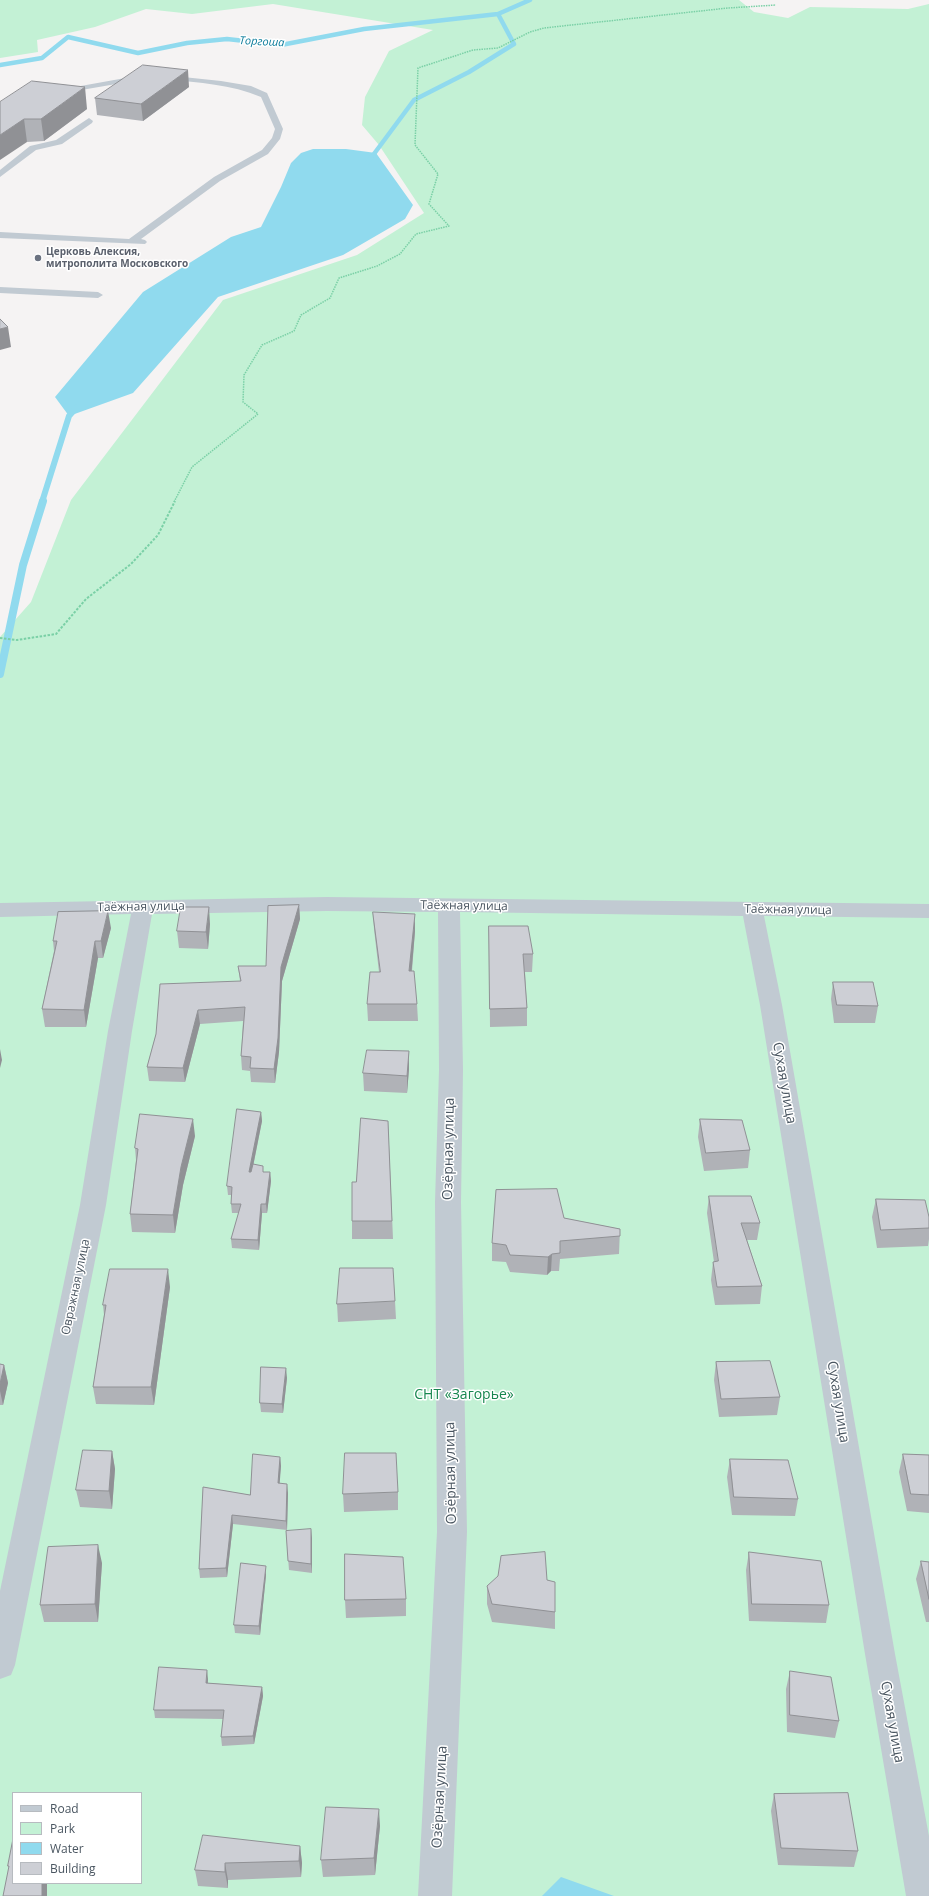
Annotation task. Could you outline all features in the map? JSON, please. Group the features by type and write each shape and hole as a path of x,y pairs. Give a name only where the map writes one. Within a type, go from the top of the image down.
{"street":[{"name":"Таёжная улица","path":"0,910 328,904 929,911"},
{"name":"Озёрная улица","path":"435,1896 452,1532 448,1202 451,1070 449,906"},
{"name":"Овражная улица","path":"0,1665 93,1205 120,1031 143,907"},
{"name":"Сухая улица","path":"752,909 771,1005 880,1654 923,1896"}],"lane":[{"path":"0,235 137,241 217,179 265,152 276,139 278,129 264,95 248,88 221,83 155,77 53,94"},
{"path":"0,174 33,148 59,142 89,121"},
{"path":"0,290 98,296"}],"path":[{"path":"0,638 17,640 56,634 86,599 131,564 158,535 192,467 258,414 243,402 244,375 262,345 294,331 301,315 330,298 339,278 377,266 400,254 416,234 449,226 429,204 438,174 415,145 418,68 473,50 498,48 530,32 544,28 728,8 776,5"}],"green space":[{"name":"СНТ «Загорье»","path":"0,0 739,0 754,12 788,18 810,7 908,9 929,4 929,1896 0,1896 0,637 31,602 71,500 223,300 357,255 424,213 379,145 362,125 365,97 389,51 433,30 273,4 192,14 146,9 95,27 37,40 38,52 0,58"}],"water":[{"path":"313,149 346,149 376,153 413,205 405,219 343,255 218,297 133,393 69,416 55,397 143,292 231,237 261,227 291,163 301,153"},
{"path":"561,1877 614,1896 542,1896"}],"building":[{"path":"143,65 188,70 141,104 95,98"},
{"path":"32,81 85,87 41,119 24,119 0,135 0,102"},
{"path":"0,319 8,327 0,329"},
{"path":"299,905 281,967 278,1038 274,1069 250,1068 251,1057 241,1056 245,1007 198,1010 183,1068 147,1067 156,1034 160,984 241,981 238,966 266,966 268,906"},
{"path":"181,907 209,907 206,932 177,931"},
{"path":"108,911 101,941 95,941 84,1010 42,1009 57,941 53,941 58,912"},
{"path":"373,912 415,914 409,971 414,971 417,1004 367,1004 370,972 380,972"},
{"path":"489,926 528,926 533,954 523,954 527,1008 490,1009"},
{"path":"833,982 873,982 878,1006 837,1005"},
{"path":"367,1050 409,1051 407,1076 363,1073"},
{"path":"237,1109 261,1112 249,1172 251,1172 253,1164 263,1166 263,1172 270,1172 266,1204 261,1204 258,1240 231,1239 241,1204 231,1204 232,1187 227,1186"},
{"path":"140,1114 193,1119 181,1167 173,1215 130,1214 138,1149 135,1148"},
{"path":"361,1118 388,1121 392,1221 352,1221 352,1182 356,1182"},
{"path":"700,1119 742,1120 750,1150 706,1153"},
{"path":"557,1189 564,1218 620,1229 620,1236 560,1241 560,1253 552,1254 548,1257 510,1255 506,1245 492,1243 496,1190"},
{"path":"709,1196 751,1196 760,1223 741,1223 762,1286 717,1287 713,1262 718,1261"},
{"path":"876,1199 925,1200 929,1217 929,1228 881,1230"},
{"path":"340,1268 393,1268 395,1301 337,1304"},
{"path":"110,1269 168,1269 151,1387 93,1387 106,1305 103,1305"},
{"path":"770,1361 780,1397 721,1399 716,1362"},
{"path":"0,1364 4,1365 0,1384"},
{"path":"261,1367 286,1368 282,1404 260,1403"},
{"path":"83,1450 112,1451 109,1491 76,1490"},
{"path":"345,1453 396,1453 398,1492 343,1494"},
{"path":"253,1454 280,1457 278,1483 287,1484 286,1521 232,1515 226,1568 199,1569 203,1487 250,1495"},
{"path":"903,1454 929,1455 929,1495 911,1494"},
{"path":"730,1459 788,1460 798,1499 734,1497"},
{"path":"311,1529 311,1564 288,1561 286,1531"},
{"path":"98,1545 95,1604 40,1605 48,1547"},
{"path":"545,1552 547,1580 555,1582 555,1612 492,1604 487,1586 498,1576 501,1556"},
{"path":"749,1552 821,1561 829,1605 752,1604"},
{"path":"345,1554 403,1557 406,1599 345,1600"},
{"path":"921,1561 929,1562 929,1599"},
{"path":"241,1563 266,1566 259,1626 234,1625"},
{"path":"159,1667 207,1670 206,1683 262,1687 253,1736 221,1737 224,1710 154,1710"},
{"path":"790,1671 831,1677 839,1721 790,1715"},
{"path":"848,1793 858,1851 781,1848 774,1794"},
{"path":"326,1807 379,1809 374,1858 321,1860"},
{"path":"203,1835 300,1846 299,1861 225,1863 225,1872 195,1870"},
{"path":"12,1844 12,1884 42,1884 42,1896 3,1896"}],"waterway":[{"name":"Торгоша","path":"498,14 530,0"},
{"name":"Торгоша","path":"0,65 42,58 68,37 138,53 187,43 227,39 281,45 364,29 498,14"},
{"path":"368,162 414,100 469,72 514,44 498,14"},
{"path":"42,502 69,416 76,408"},
{"path":"0,674 23,565 43,501"}],"place":[{"name":"Церковь Алексия, митрополита Московского","path":"38,258"}]}
